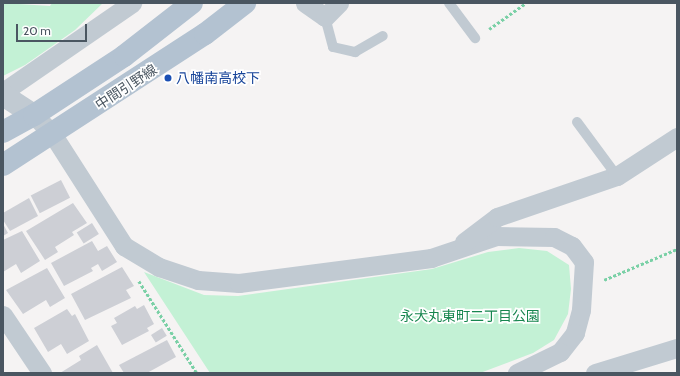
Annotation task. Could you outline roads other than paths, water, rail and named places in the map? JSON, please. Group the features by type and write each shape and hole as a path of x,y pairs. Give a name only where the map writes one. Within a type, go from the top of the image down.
{"main road":[{"name":"中間引野線","path":"3,132 34,115 124,56 192,3"},
{"name":"中間引野線","path":"3,165 53,135 205,34 245,3"}],"street":[{"path":"3,92 132,3"},
{"path":"306,3 325,17 339,3"},
{"path":"3,95 34,115 53,135 124,246 160,267 198,280 240,283 431,258 496,236 554,237 572,246 584,262 581,310 575,333 560,352 516,373"},
{"path":"452,251 497,217 617,176 677,137"},
{"path":"3,315 42,373"},
{"path":"595,373 677,348"}],"lane":[{"path":"449,3 475,38"},
{"path":"325,17 333,47 355,52 382,36"},
{"path":"577,122 617,176"}],"place":[{"name":"八幡南高校下","path":"168,78"}],"park label":[{"name":"永犬丸東町二丁目公園","path":"470,316"}]}
